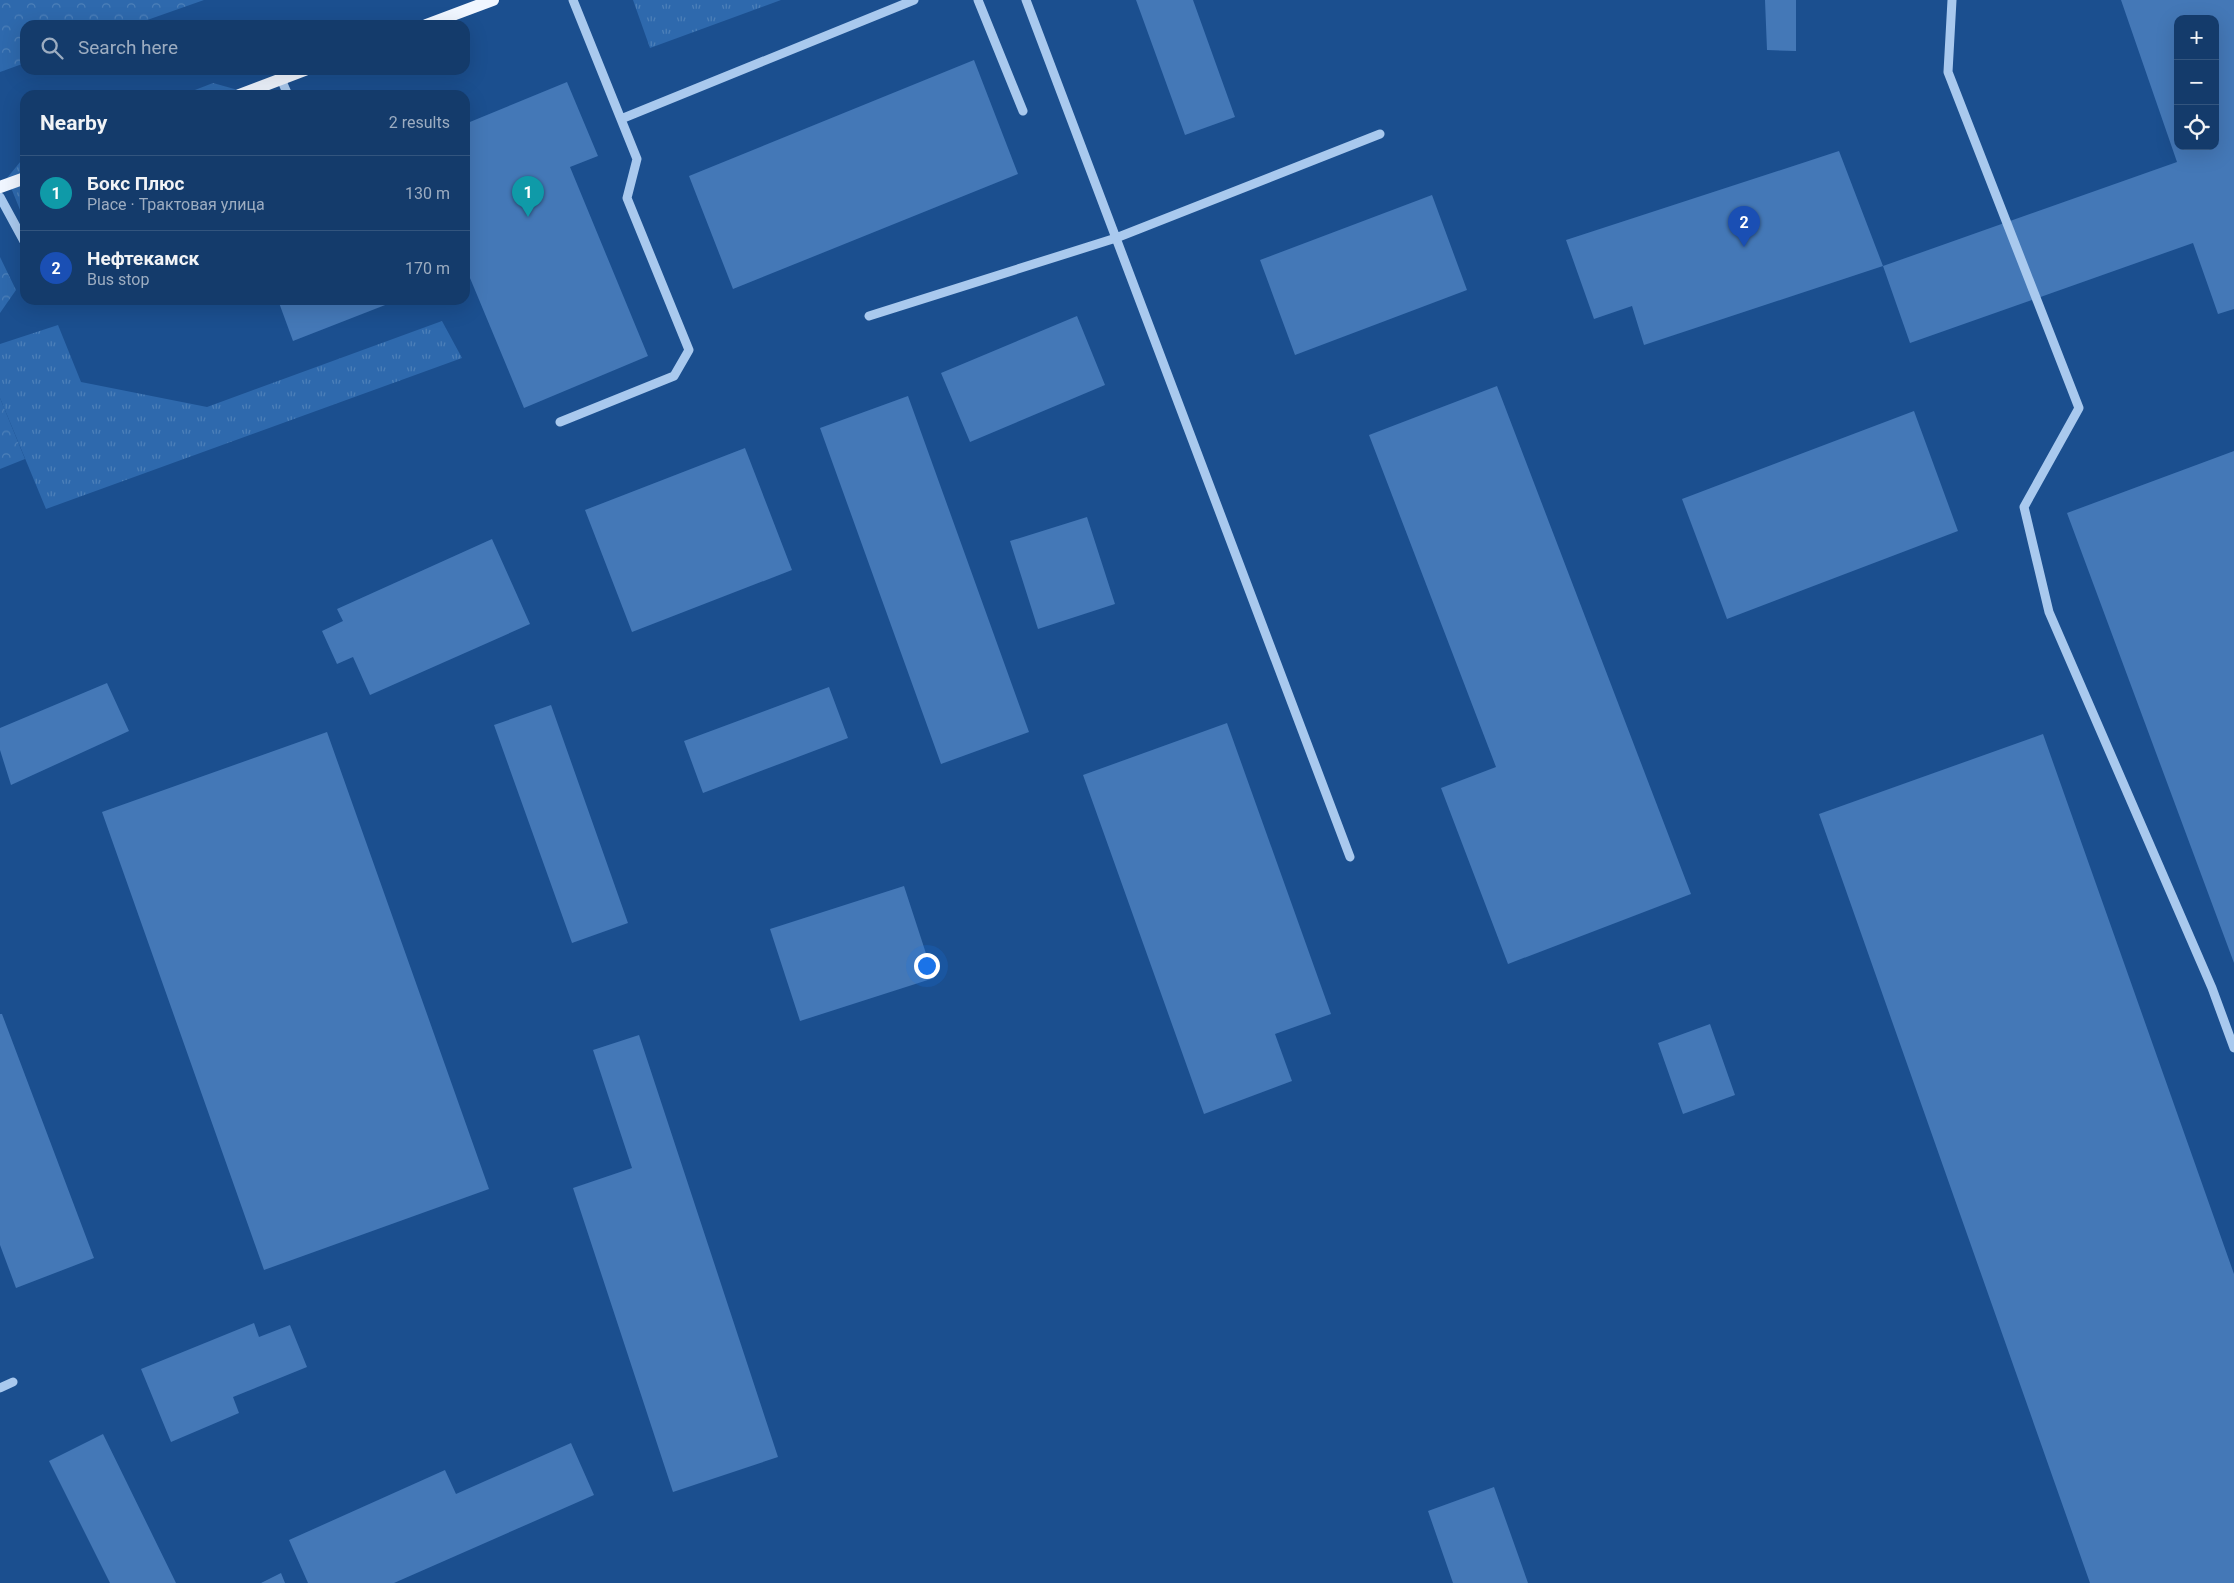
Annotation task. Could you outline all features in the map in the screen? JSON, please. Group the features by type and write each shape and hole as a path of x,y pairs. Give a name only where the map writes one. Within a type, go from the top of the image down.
{"main road":[{"path":"440,20 494,0"},
{"path":"253,90 292,75"},
{"path":"0,187 20,180"}],"lane":[{"path":"560,422 674,376 689,350 627,198 637,159 573,0"},
{"path":"621,119 914,0"},
{"path":"978,0 1023,111"},
{"path":"1026,0 1350,857"},
{"path":"1952,0 1948,72 2078,408 2024,507 2049,612 2212,988 2234,1048"},
{"path":"281,79 286,90"},
{"path":"869,316 1116,238 1380,134"},
{"path":"0,198 20,234"},
{"path":"0,1388 13,1382"}],"green space":[{"path":"0,0 204,0 147,20 20,20 20,65 0,72"},
{"path":"633,0 781,0 650,48"},
{"path":"213,83 238,90 195,90"},
{"path":"20,162 20,210 7,178"},
{"path":"0,257 16,290 0,313"},
{"path":"442,321 462,358 46,509 0,398 0,344 58,325 81,382 207,407"},
{"path":"0,398 25,459 0,469"}],"building":[{"path":"1136,0 1193,0 1235,117 1185,135"},
{"path":"1765,0 1796,0 1796,51 1767,50"},
{"path":"2121,0 2234,0 2234,309 2218,314 2193,243 1910,343 1883,266 2177,162"},
{"path":"974,60 1018,174 733,289 689,176"},
{"path":"567,82 598,156 570,167 648,356 524,408 470,278 470,122"},
{"path":"1839,151 1883,266 1644,345 1632,306 1594,319 1566,240"},
{"path":"1432,195 1467,290 1295,355 1260,260"},
{"path":"280,305 385,305 293,341"},
{"path":"1077,316 1105,385 970,442 941,373"},
{"path":"1497,386 1691,894 1508,964 1441,788 1496,767 1369,435"},
{"path":"908,396 1029,732 941,764 820,428"},
{"path":"1914,411 1958,531 1727,619 1682,499"},
{"path":"745,448 792,570 632,632 585,510"},
{"path":"2234,451 2234,963 2067,513"},
{"path":"1087,517 1115,604 1038,629 1010,541"},
{"path":"492,539 530,624 370,695 353,657 337,664 322,631 343,621 337,609"},
{"path":"107,683 129,731 11,785 0,750 0,728"},
{"path":"829,687 848,738 703,793 684,741"},
{"path":"551,705 628,923 572,943 494,725"},
{"path":"1227,723 1331,1014 1275,1034 1292,1081 1204,1114 1083,775"},
{"path":"327,732 489,1189 264,1270 102,812"},
{"path":"2043,734 2234,1274 2234,1583 2090,1583 1819,814"},
{"path":"904,886 934,978 800,1021 770,929"},
{"path":"0,1014 2,1014 94,1258 16,1288 0,1245"},
{"path":"1710,1024 1735,1095 1683,1114 1658,1043"},
{"path":"639,1035 778,1457 673,1492 573,1188 632,1168 593,1050"},
{"path":"254,1323 259,1337 290,1325 307,1367 233,1397 239,1413 171,1442 141,1369"},
{"path":"103,1434 176,1583 110,1583 49,1461"},
{"path":"571,1443 594,1495 394,1583 308,1583 289,1540 445,1470 456,1494"},
{"path":"1494,1487 1528,1583 1453,1583 1428,1511"},
{"path":"281,1573 285,1583 261,1583"}],"place":[{"name":"Бокс Плюс","path":"528,217"},
{"name":"Нефтекамск","path":"1744,247"}]}
